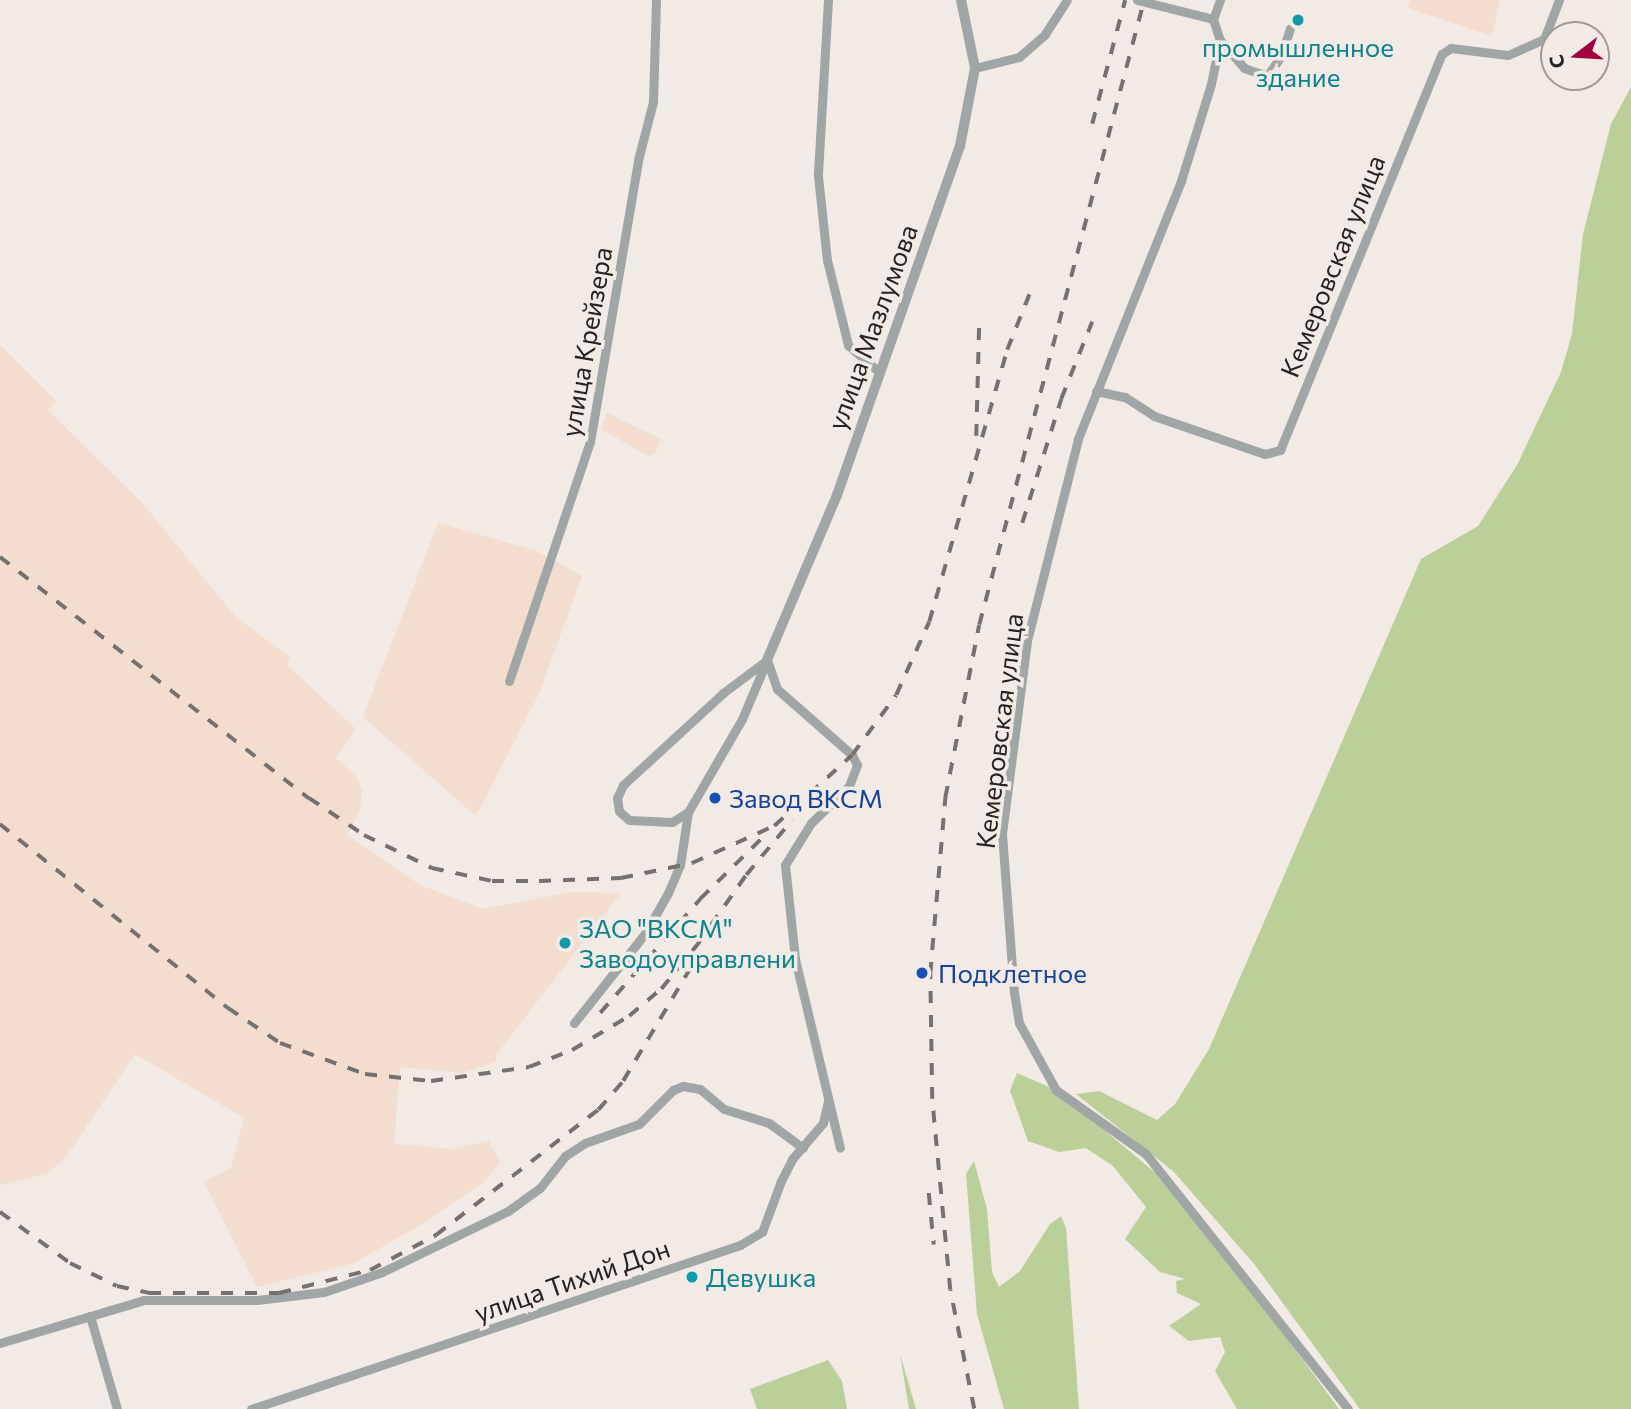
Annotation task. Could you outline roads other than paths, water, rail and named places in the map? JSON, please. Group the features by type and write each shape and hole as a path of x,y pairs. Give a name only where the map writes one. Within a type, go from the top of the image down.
{"street":[{"name":"улица Крейзера","path":"509,681 590,442 613,328 638,160 653,102 656,0"},
{"path":"828,0 818,176 827,260 848,345 879,372"},
{"name":"улица Мазлумова","path":"767,660 836,495 960,146 975,68 961,0"},
{"path":"975,68 1019,57 1045,34 1068,0"},
{"path":"1137,0 1213,19"},
{"path":"1220,0 1213,19 1220,40 1244,68 1267,76 1281,56 1290,28"},
{"name":"Кемеровская улица","path":"1096,391 1125,397 1154,416 1265,454 1280,450 1442,54 1451,48 1508,55 1544,38 1559,0"},
{"name":"Кемеровская улица","path":"1220,40 1181,181 1078,439 1027,641 1002,834 1005,895 1018,1023 1056,1090 1146,1154 1348,1409"},
{"path":"688,812 672,822 629,820 619,811 617,798 623,785 767,660"},
{"path":"574,1023 646,932 668,893 680,865 688,812 742,719 767,660"},
{"path":"767,660 776,689 852,755 857,765 849,786 805,831 785,865 795,959 840,1148"},
{"path":"0,1343 145,1300 215,1301 324,1292 382,1272 508,1211 540,1188 565,1156 585,1143 639,1124 673,1090 683,1086 700,1089 724,1109 769,1123 803,1148"},
{"name":"улица Тихий Дон","path":"251,1409 740,1245 762,1232 781,1181 823,1123 828,1101"},
{"path":"90,1316 117,1409"}],"railway":[{"path":"1092,124 1125,0"},
{"path":"974,1409 950,1290 932,1099 930,974 945,798 979,625 1144,0"},
{"path":"0,557 309,798 364,835 432,868 492,881 539,881 621,878 692,863 774,826 852,755 896,695 929,622 1007,350 1031,290"},
{"path":"976,436 979,318"},
{"path":"1022,523 1061,399 1092,322"},
{"path":"0,824 228,1008 280,1043 365,1074 431,1081 529,1067 572,1050 629,1016 661,989 697,945 746,875 792,820"},
{"path":"600,1013 700,899 761,839"},
{"path":"0,1212 70,1263 117,1286 149,1293 279,1293 370,1270 436,1235 598,1110 623,1081 695,960"},
{"path":"929,1193 934,1245"}],"place":[{"name":"промышленное здание","path":"1298,20"},
{"name":"Завод ВКСМ","path":"715,798"},
{"name":"ЗАО \"ВКСМ\" Заводоуправлени","path":"565,943"},
{"name":"Подклетное","path":"922,973"},
{"name":"Девушка","path":"692,1277"}]}
